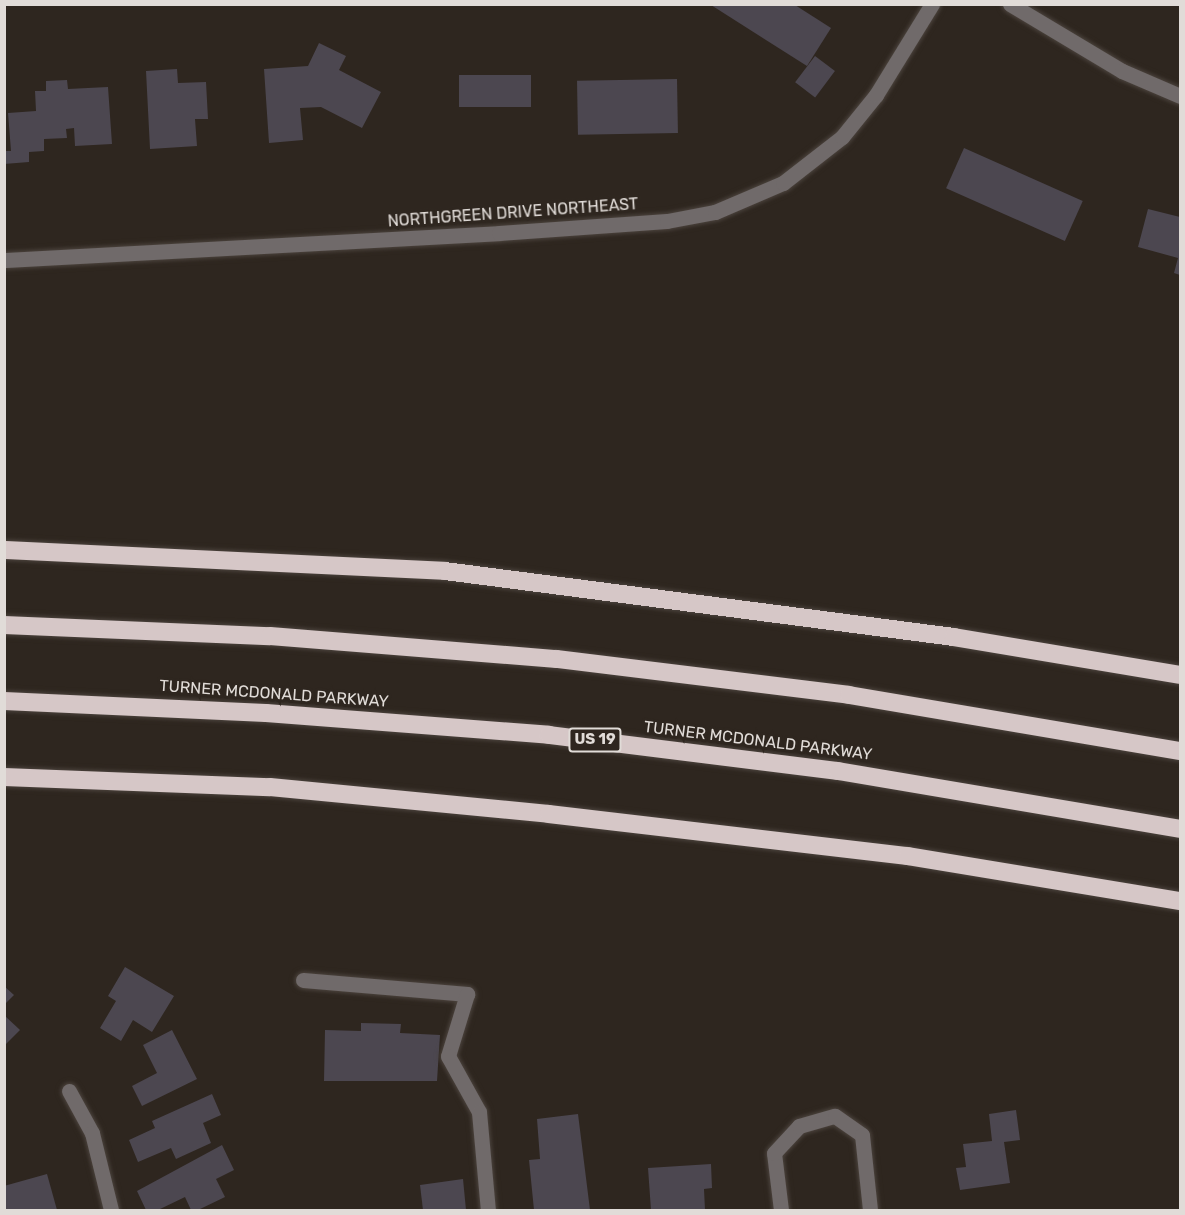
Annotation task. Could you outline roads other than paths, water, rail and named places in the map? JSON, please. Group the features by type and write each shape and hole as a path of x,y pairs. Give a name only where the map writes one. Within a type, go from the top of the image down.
{"highway":[{"path":"4,550 445,572 954,638 1180,675"},
{"path":"4,625 258,636 557,659 849,695 1180,751"},
{"name":"TURNER MCDONALD PARKWAY","path":"4,701 242,711 549,735 838,771 1180,829"},
{"path":"4,777 270,787 549,814 908,856 1180,902"}],"street":[{"name":"NORTHGREEN DRIVE NORTHEAST","path":"4,260 499,233 666,221 715,212 783,183 842,137 876,95 932,4"},
{"path":"1010,4 1122,71 1180,96"},
{"path":"303,980 467,994 448,1056 479,1112 488,1210"},
{"path":"69,1091 92,1132 111,1210"},
{"path":"781,1210 774,1153 799,1126 835,1116 862,1135 870,1210"}]}
